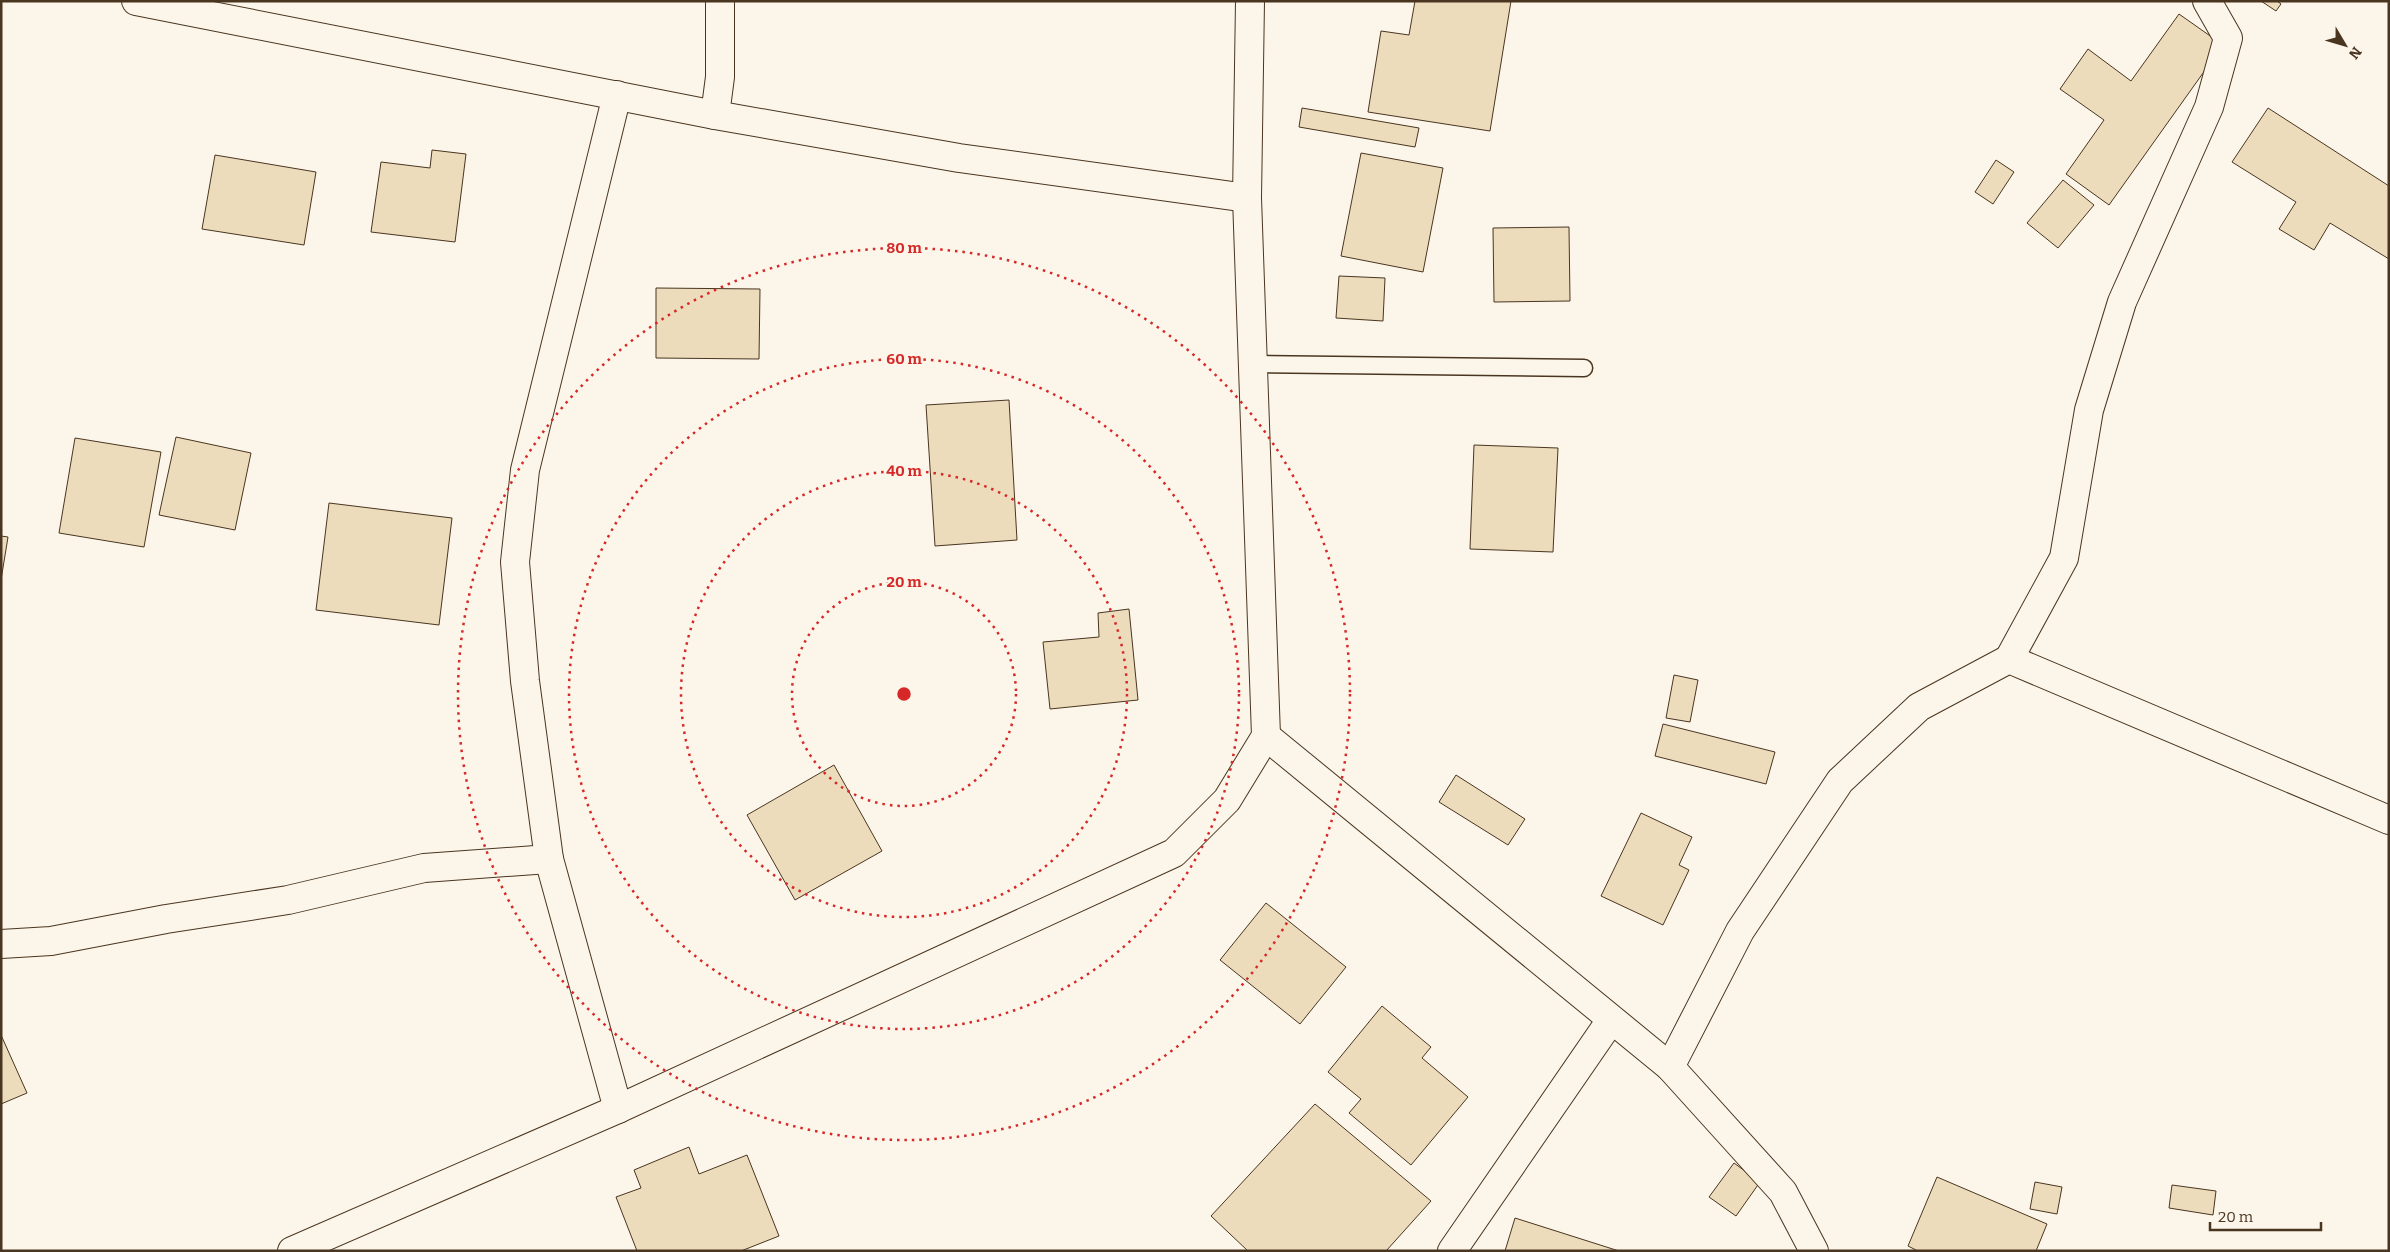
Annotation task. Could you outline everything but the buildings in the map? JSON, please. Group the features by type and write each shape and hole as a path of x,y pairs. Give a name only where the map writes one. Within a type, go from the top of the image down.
{"street":[{"path":"136,1 716,115 959,158 1247,198"},
{"path":"716,115 720,78 720,1"},
{"path":"305,1248 618,1109 1174,853 1227,800 1266,736 1247,198 1250,1"},
{"path":"1670,1068 1740,932 1840,781 1919,707 2009,659 2064,558 2089,410 2122,302 2209,107 2228,38 2207,1"},
{"path":"617,95 524,470 515,562 525,681 549,859 618,1109"},
{"path":"2009,659 2389,820"},
{"path":"1266,736 1670,1068 1783,1192 1814,1251"},
{"path":"1,944 51,941 166,919 288,900 424,868 549,859"},
{"path":"1452,1251 1611,1020"}],"lane":[{"path":"1253,364 1584,368"}]}
